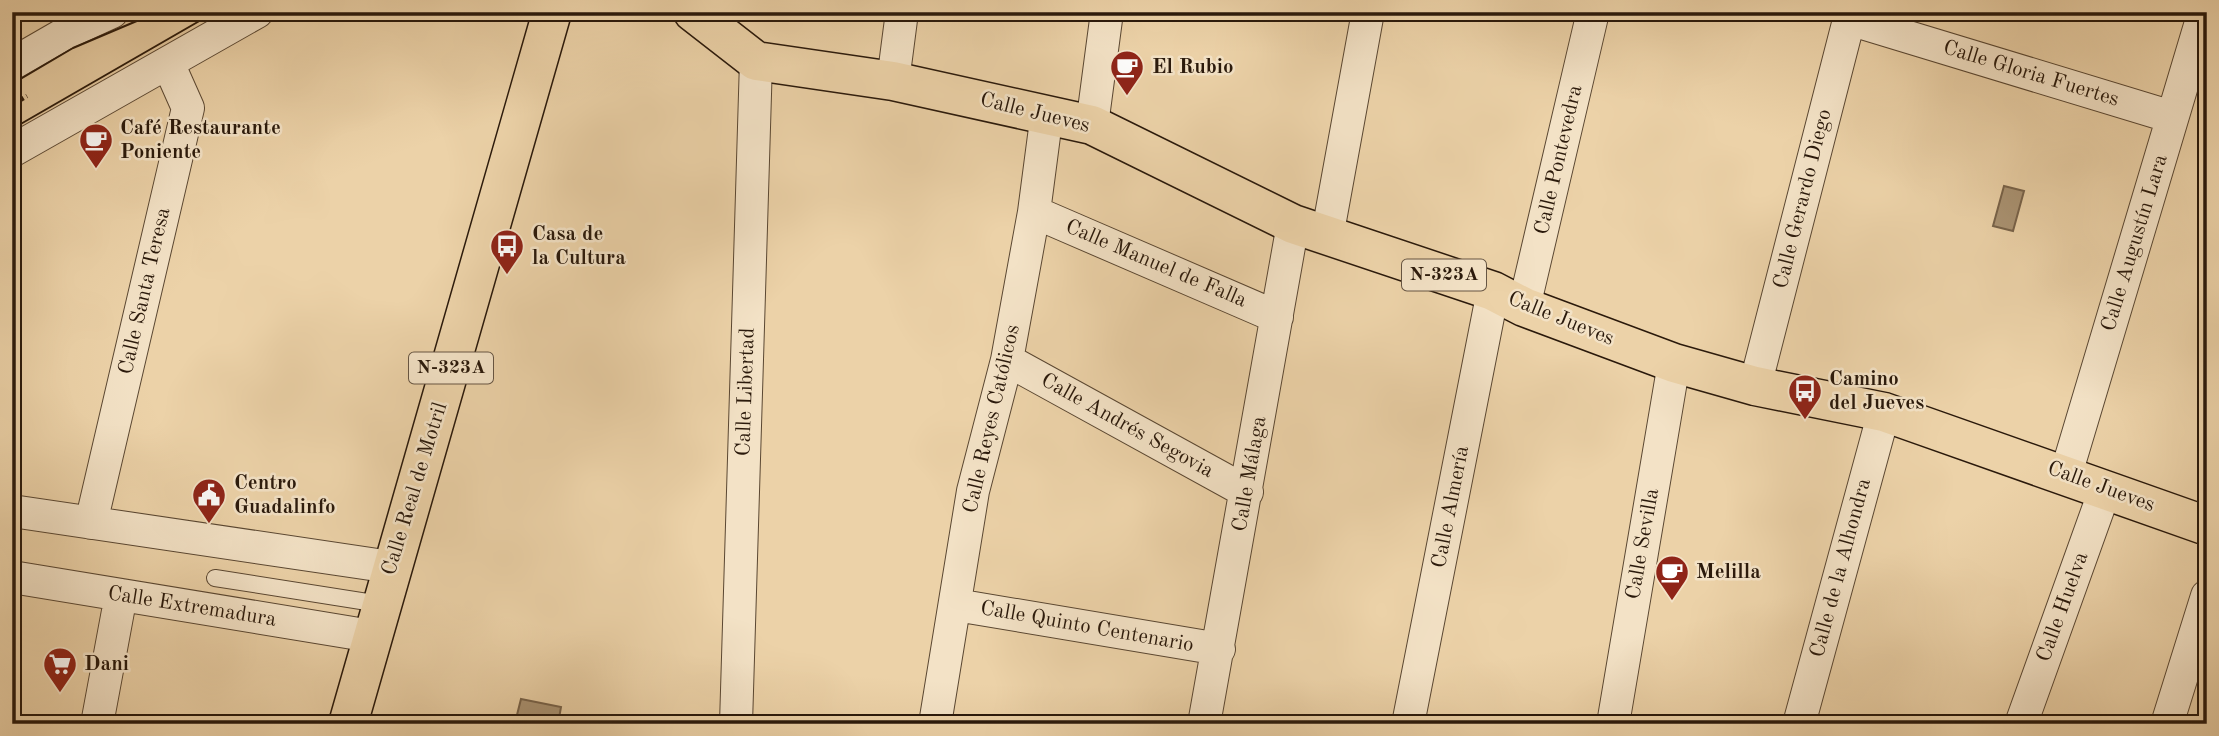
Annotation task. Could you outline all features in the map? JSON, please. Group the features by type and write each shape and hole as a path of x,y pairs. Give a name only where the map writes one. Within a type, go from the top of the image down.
{"main road":[{"name":"Calle Real de Motril","path":"348,724 375,620 464,326 552,12"},
{"path":"693,12 755,61"},
{"name":"Calle Jueves","path":"755,61 893,81 1092,125 1310,230 1509,299 1674,363 1755,386 1884,412 2066,474 2207,526"}],"street":[{"path":"12,64 64,34 112,12"},
{"path":"12,151 257,12"},
{"path":"893,81 902,12"},
{"path":"1092,125 1107,12"},
{"name":"Calle Málaga","path":"1204,724 1277,317 1310,230 1368,12"},
{"name":"Calle Pontevedra","path":"1509,299 1593,12"},
{"name":"Calle Augustín Lara","path":"2066,474 2204,12"},
{"name":"Calle Gloria Fuertes","path":"1850,15 2172,117"},
{"name":"Calle Gerardo Diego","path":"1755,386 1850,15"},
{"name":"Calle Libertad","path":"736,724 755,61"},
{"name":"Calle Santa Teresa","path":"91,523 188,108 168,63"},
{"name":"Calle Reyes Católicos","path":"935,724 973,491 1007,360 1034,212 1047,114"},
{"name":"Calle Manuel de Falla","path":"1034,212 1277,317"},
{"name":"Calle Almería","path":"1408,724 1509,299"},
{"name":"Calle Andrés Segovia","path":"1007,360 1247,492"},
{"name":"Calle Sevilla","path":"1613,724 1674,363"},
{"name":"Calle de la Alhondra","path":"1799,724 1884,412"},
{"name":"Calle Huelva","path":"2021,724 2105,490"},
{"path":"12,511 391,567"},
{"name":"Calle Extremadura","path":"12,578 121,595 375,620"},
{"path":"97,724 121,595"},
{"path":"2167,724 2207,596"},
{"name":"Calle Quinto Centenario","path":"956,605 1219,649"}],"lane":[{"path":"215,578 375,620"}],"shaded area":[{"path":"2004,186 2024,191 2013,231 1993,226"},
{"path":"521,699 561,707 558,724 516,719"}],"tram line":[{"path":"12,84 73,48 158,12"},
{"path":"12,129 215,12"}],"place":[{"name":"El Rubio","path":"1127,97"},
{"name":"Café Restaurante Poniente","path":"96,170"},
{"name":"Casa de la Cultura","path":"507,276"},
{"name":"Camino del Jueves","path":"1805,421"},
{"name":"Centro Guadalinfo","path":"209,525"},
{"name":"Melilla","path":"1672,602"},
{"name":"Dani","path":"60,694"}]}
